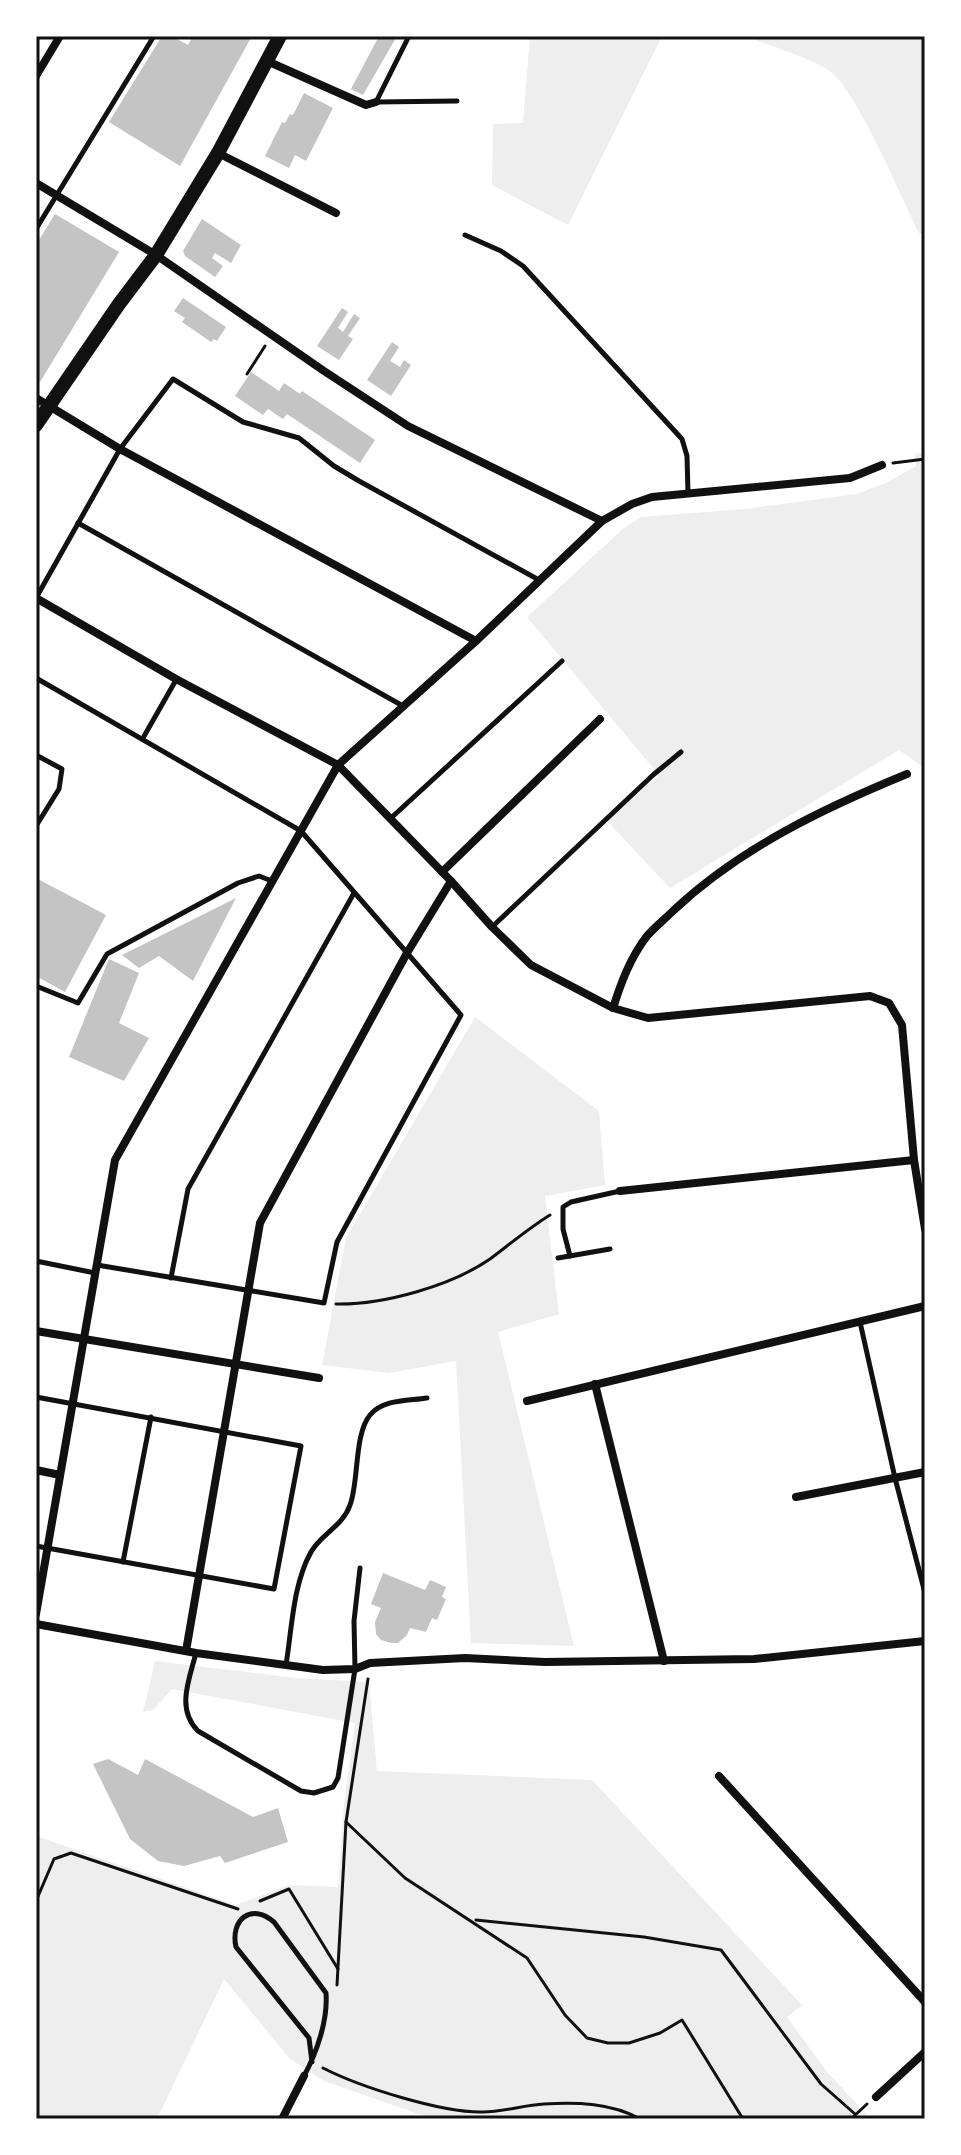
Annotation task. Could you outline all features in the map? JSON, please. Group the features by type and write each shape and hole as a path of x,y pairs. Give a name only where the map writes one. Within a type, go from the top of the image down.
{"main road":[{"path":"36,425 42,402 156,255 218,153 280,36"}],"street":[{"path":"36,76 60,36"},
{"path":"267,61 366,105 376,102"},
{"path":"218,153 336,213"},
{"path":"36,183 156,255 408,426 602,521"},
{"path":"42,402 120,449 476,641"},
{"path":"36,1614 115,1160 338,765 476,641 602,521 632,504 652,497 850,478 882,465"},
{"path":"36,598 176,679 338,765 531,965 613,1008 648,1018 870,996 889,1003 902,1025 914,1160 925,1229"},
{"path":"442,872 600,719"},
{"path":"613,1008 625,972 648,935 698,888 754,849 836,803 907,774"},
{"path":"191,1652 200,1576 260,1223 407,953 451,881"},
{"path":"620,1191 914,1160"},
{"path":"527,1401 925,1306"},
{"path":"36,1331 319,1378"},
{"path":"595,1384 664,1661"},
{"path":"36,1470 60,1475"},
{"path":"796,1497 925,1472"},
{"path":"36,1624 191,1652 323,1670 355,1669 370,1663 465,1658 545,1662 754,1659 925,1641"},
{"path":"719,1776 925,2002"},
{"path":"876,2097 925,2052"},
{"path":"282,2119 304,2076"}],"lane":[{"path":"36,229 154,36"},
{"path":"409,36 376,102 457,101"},
{"path":"465,235 501,251 523,266 682,439 687,456 688,494"},
{"path":"36,598 120,449 173,379 243,422 299,438 359,481 540,580"},
{"path":"78,523 404,707"},
{"path":"391,818 562,661"},
{"path":"36,678 301,831 461,1015 337,1242 324,1303 171,1278 36,1261"},
{"path":"143,738 176,679"},
{"path":"492,927 681,752"},
{"path":"36,755 62,769 59,789 36,826"},
{"path":"36,986 78,1003 107,954 238,883 259,876 272,881"},
{"path":"171,1278 188,1189 354,893"},
{"path":"570,1256 563,1229 563,1207 571,1202 620,1191"},
{"path":"558,1258 610,1249"},
{"path":"860,1321 895,1478 925,1593"},
{"path":"36,1397 301,1446 274,1589 36,1546"},
{"path":"286,1665 301,1572 313,1547 337,1527 350,1505 360,1443 368,1417 384,1404 427,1398"},
{"path":"123,1562 151,1417"},
{"path":"191,1652 186,1713 198,1731 301,1791 314,1793 333,1787 338,1778 355,1669 354,1621 360,1568"},
{"path":"304,2076 312,2062 322,2026 326,1993 274,1922 266,1915 255,1913 245,1916 237,1924 233,1935 236,1947 309,2038 312,2062"}],"path":[{"path":"247,374 272,335"},
{"path":"882,465 925,459"},
{"path":"324,1303 379,1301 460,1275 489,1259 563,1207"},
{"path":"336,1995 346,1822 370,1663"},
{"path":"346,1822 405,1878 527,1958 565,2015 587,2038 608,2043 629,2043 660,2033 682,2020 743,2119"},
{"path":"36,1901 54,1859 71,1853 239,1909"},
{"path":"251,1904 289,1889 338,1969"},
{"path":"472,1920 644,1937 721,1950 821,2084 855,2114"},
{"path":"312,2062 390,2094 459,2110 483,2112 544,2104 602,2105 640,2119"},
{"path":"851,2119 876,2097"}],"shaded area":[{"path":"530,36 662,36 568,225 492,185 493,124 523,123"},
{"path":"745,36 925,36 925,233 919,233 866,122 841,82 830,71 813,62"},
{"path":"925,452 925,768 899,750 670,888 607,821 659,775 527,617 624,528 641,517 745,509 857,494 888,482 916,466 915,454"},
{"path":"475,1017 599,1111 605,1185 545,1196 559,1314 498,1332 574,1646 471,1643 456,1361 389,1373 322,1365 346,1238"},
{"path":"155,1661 295,1678 369,1682 377,1771 592,1780 802,2005 787,2017 827,2072 871,2119 433,2119 324,2081 290,2059 224,1979 157,2119 36,2119 36,1836 236,1905 289,1885 338,1887 344,1804 355,1723 172,1689 153,1710 143,1712"}],"building":[{"path":"162,36 171,36 188,45 193,36 252,36 180,166 109,122"},
{"path":"379,36 397,36 363,95 351,89"},
{"path":"304,93 333,108 306,161 295,155 289,168 265,156 282,122 285,123 290,114 293,115"},
{"path":"55,214 119,252 40,382 36,380 36,245"},
{"path":"202,219 241,245 231,263 215,253 212,258 223,266 215,277 185,256 183,251"},
{"path":"183,298 226,327 217,341 214,339 211,342 182,322 185,318 174,311"},
{"path":"342,308 348,312 338,328 343,332 354,314 360,318 348,336 353,339 339,360 317,346"},
{"path":"392,342 399,347 390,361 400,367 404,360 411,365 391,396 367,380"},
{"path":"251,372 279,391 284,383 300,394 302,391 375,440 360,463 287,414 283,419 268,409 263,415 235,396"},
{"path":"36,878 106,915 65,992 36,976"},
{"path":"236,898 193,981 159,956 139,968 122,955"},
{"path":"109,959 139,973 119,1023 149,1038 124,1081 69,1057"},
{"path":"383,1573 425,1590 430,1580 446,1587 442,1597 446,1599 437,1620 432,1618 426,1632 410,1628 398,1643 381,1640 376,1634 375,1622 381,1608 371,1604"},
{"path":"108,1759 138,1775 145,1759 253,1817 278,1808 288,1842 225,1863 220,1856 184,1866 158,1861 130,1839 93,1764"}]}
